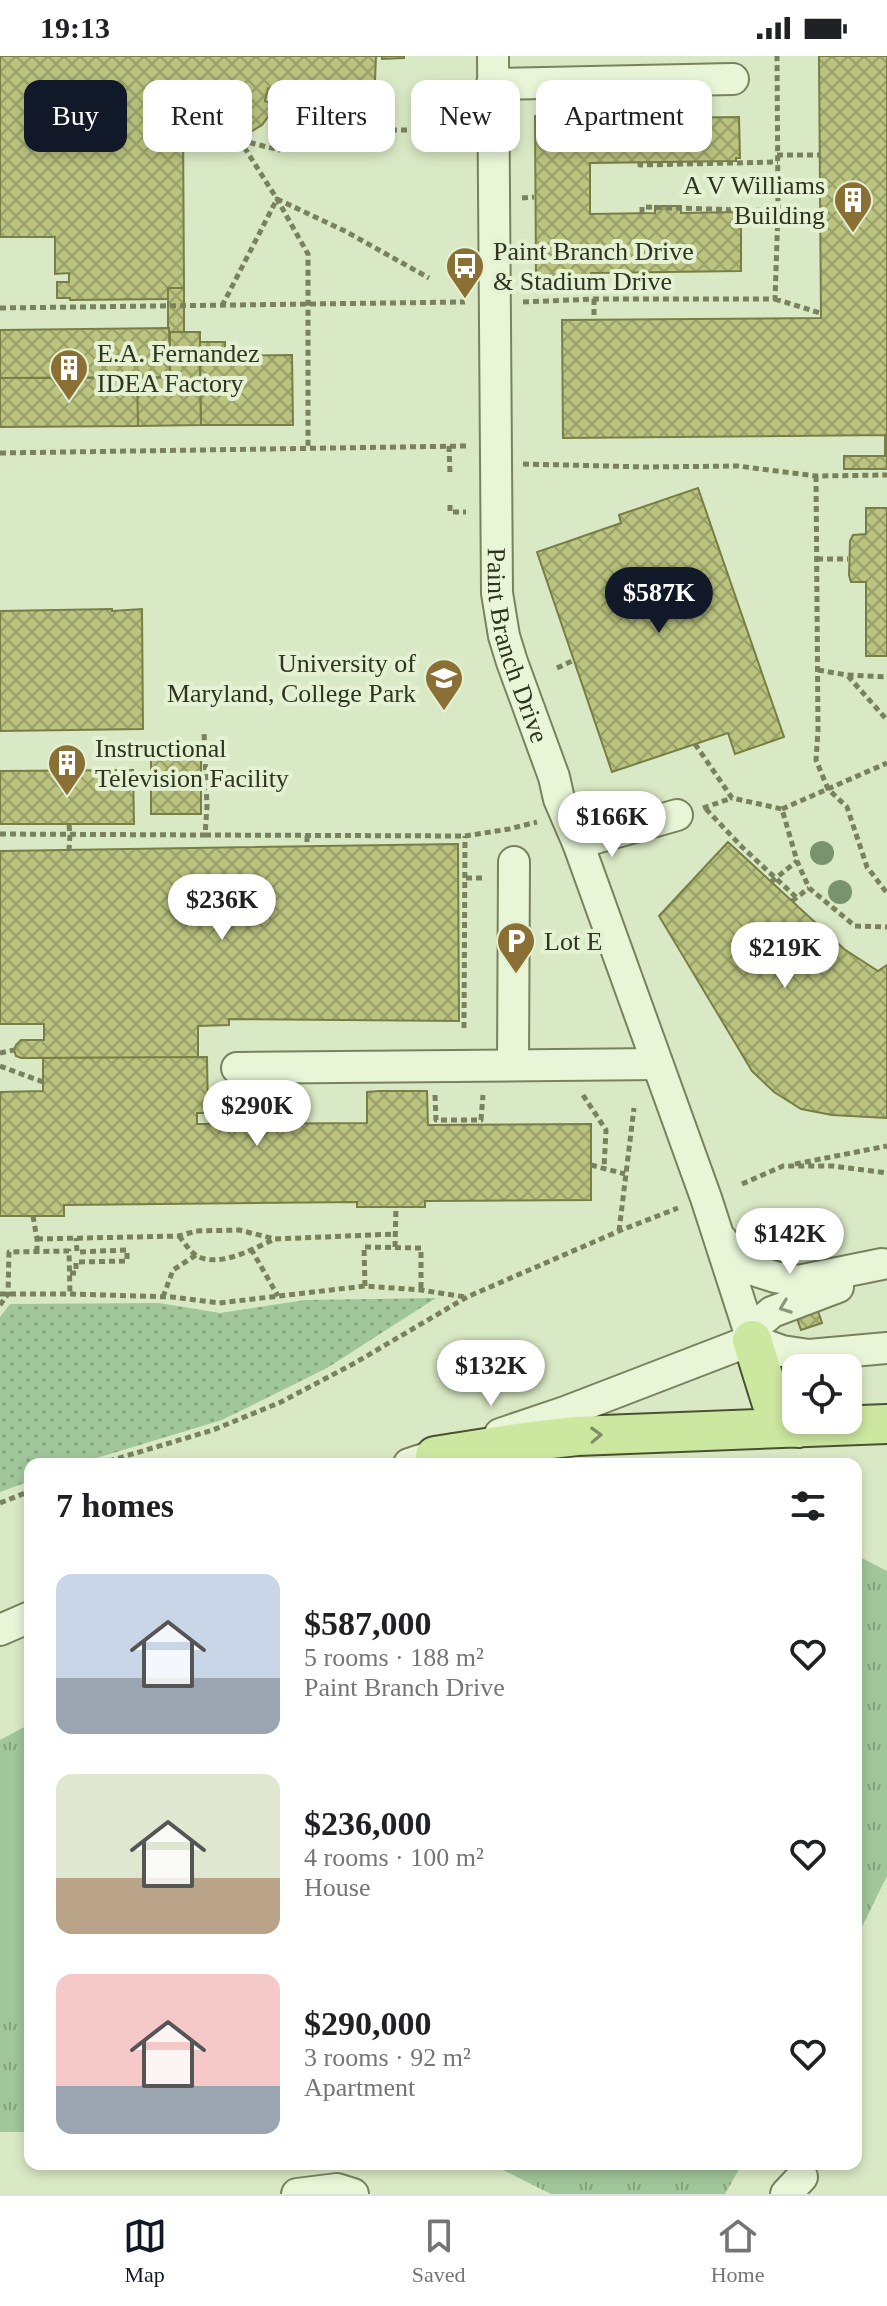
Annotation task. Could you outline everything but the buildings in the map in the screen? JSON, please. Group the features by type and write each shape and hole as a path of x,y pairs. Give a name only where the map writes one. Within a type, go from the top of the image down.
{"main road":[{"path":"752,1340 771,1401 782,1417"},
{"path":"862,1425 887,1424"},
{"path":"433,1458 577,1436 782,1429"}],"street":[{"path":"493,70 733,79"},
{"name":"Paint Branch Drive","path":"493,70 499,610 512,662 554,777 559,799 578,843 657,1064 752,1340"},
{"path":"578,843 691,811"},
{"path":"513,1065 514,862"},
{"path":"237,1068 657,1064"},
{"path":"717,1233 750,1269 775,1277 798,1281 885,1264"},
{"path":"752,1340 759,1323 772,1312 847,1283 885,1264"},
{"path":"428,1458 565,1412 752,1340 782,1351 809,1355 887,1348"},
{"path":"0,1630 24,1620"},
{"path":"297,2194 337,2189 353,2194"}],"path":[{"path":"775,299 777,56"},
{"path":"308,449 308,254 239,139 279,150 301,130 411,130"},
{"path":"640,162 640,165 819,155"},
{"path":"277,199 345,231 429,278"},
{"path":"222,306 277,199"},
{"path":"642,213 642,207 778,211"},
{"path":"594,299 594,320"},
{"path":"518,302 775,299 820,313"},
{"path":"0,308 429,303"},
{"path":"449,446 450,474"},
{"path":"0,453 472,446"},
{"path":"518,475 518,464 738,466 816,476 887,475"},
{"path":"816,476 816,760 828,789 847,807 867,867 887,893"},
{"path":"450,505 450,512 471,512"},
{"path":"817,559 848,559"},
{"path":"557,668 574,660"},
{"path":"818,670 887,677"},
{"path":"847,675 887,720"},
{"path":"204,732 205,835"},
{"path":"695,744 732,798 782,809 887,763"},
{"path":"782,809 797,861 809,888 855,926 887,927"},
{"path":"691,811 735,841 794,900 809,888"},
{"path":"0,834 465,836 537,822"},
{"path":"69,825 69,850"},
{"path":"307,836 307,846"},
{"path":"464,1028 465,836"},
{"path":"773,880 797,861"},
{"path":"458,884 475,878"},
{"path":"0,1053 14,1050"},
{"path":"0,1066 43,1082"},
{"path":"434,1084 436,1120 481,1120 482,1096 489,1093"},
{"path":"581,1092 606,1130 604,1168"},
{"path":"619,1231 634,1108"},
{"path":"742,1184 783,1166 887,1146"},
{"path":"591,1165 625,1174"},
{"path":"783,1166 832,1166 887,1173"},
{"path":"119,1458 213,1430 281,1402 467,1297 689,1204"},
{"path":"395,1247 396,1207"},
{"path":"33,1216 37,1252"},
{"path":"37,1239 179,1236 196,1231 239,1230 275,1239 395,1234"},
{"path":"179,1236 196,1255 217,1260 275,1239"},
{"path":"70,1273 76,1273 76,1262 127,1261 127,1250 77,1252 76,1238"},
{"path":"365,1286 364,1247 421,1248 421,1290"},
{"path":"251,1249 278,1296"},
{"path":"0,1305 8,1294 9,1252 69,1251 70,1294"},
{"path":"163,1297 173,1270 196,1255"},
{"path":"0,1294 163,1297 219,1303 365,1286 467,1297"},
{"path":"0,1503 24,1493"}],"green space":[{"path":"436,1298 327,1368 222,1420 97,1458 24,1458 24,1483 0,1492 0,1317 10,1304 159,1303 220,1313 305,1300"},
{"path":"862,1558 887,1571 887,1876 862,1927"},
{"path":"24,1727 24,2132 0,2132 0,1740"},
{"path":"24,1759 24,2010 0,1998 0,1775"},
{"path":"503,2170 739,2170 725,2194 551,2194"}],"place":[{"name":"A V Williams Building","path":"853,234"},
{"name":"Paint Branch Drive & Stadium Drive","path":"465,300"},
{"name":"E.A. Fernandez IDEA Factory","path":"69,402"},
{"name":"University of Maryland, College Park","path":"444,712"},
{"name":"Instructional Television Facility","path":"67,797"},
{"name":"Lot E","path":"516,975"}]}
